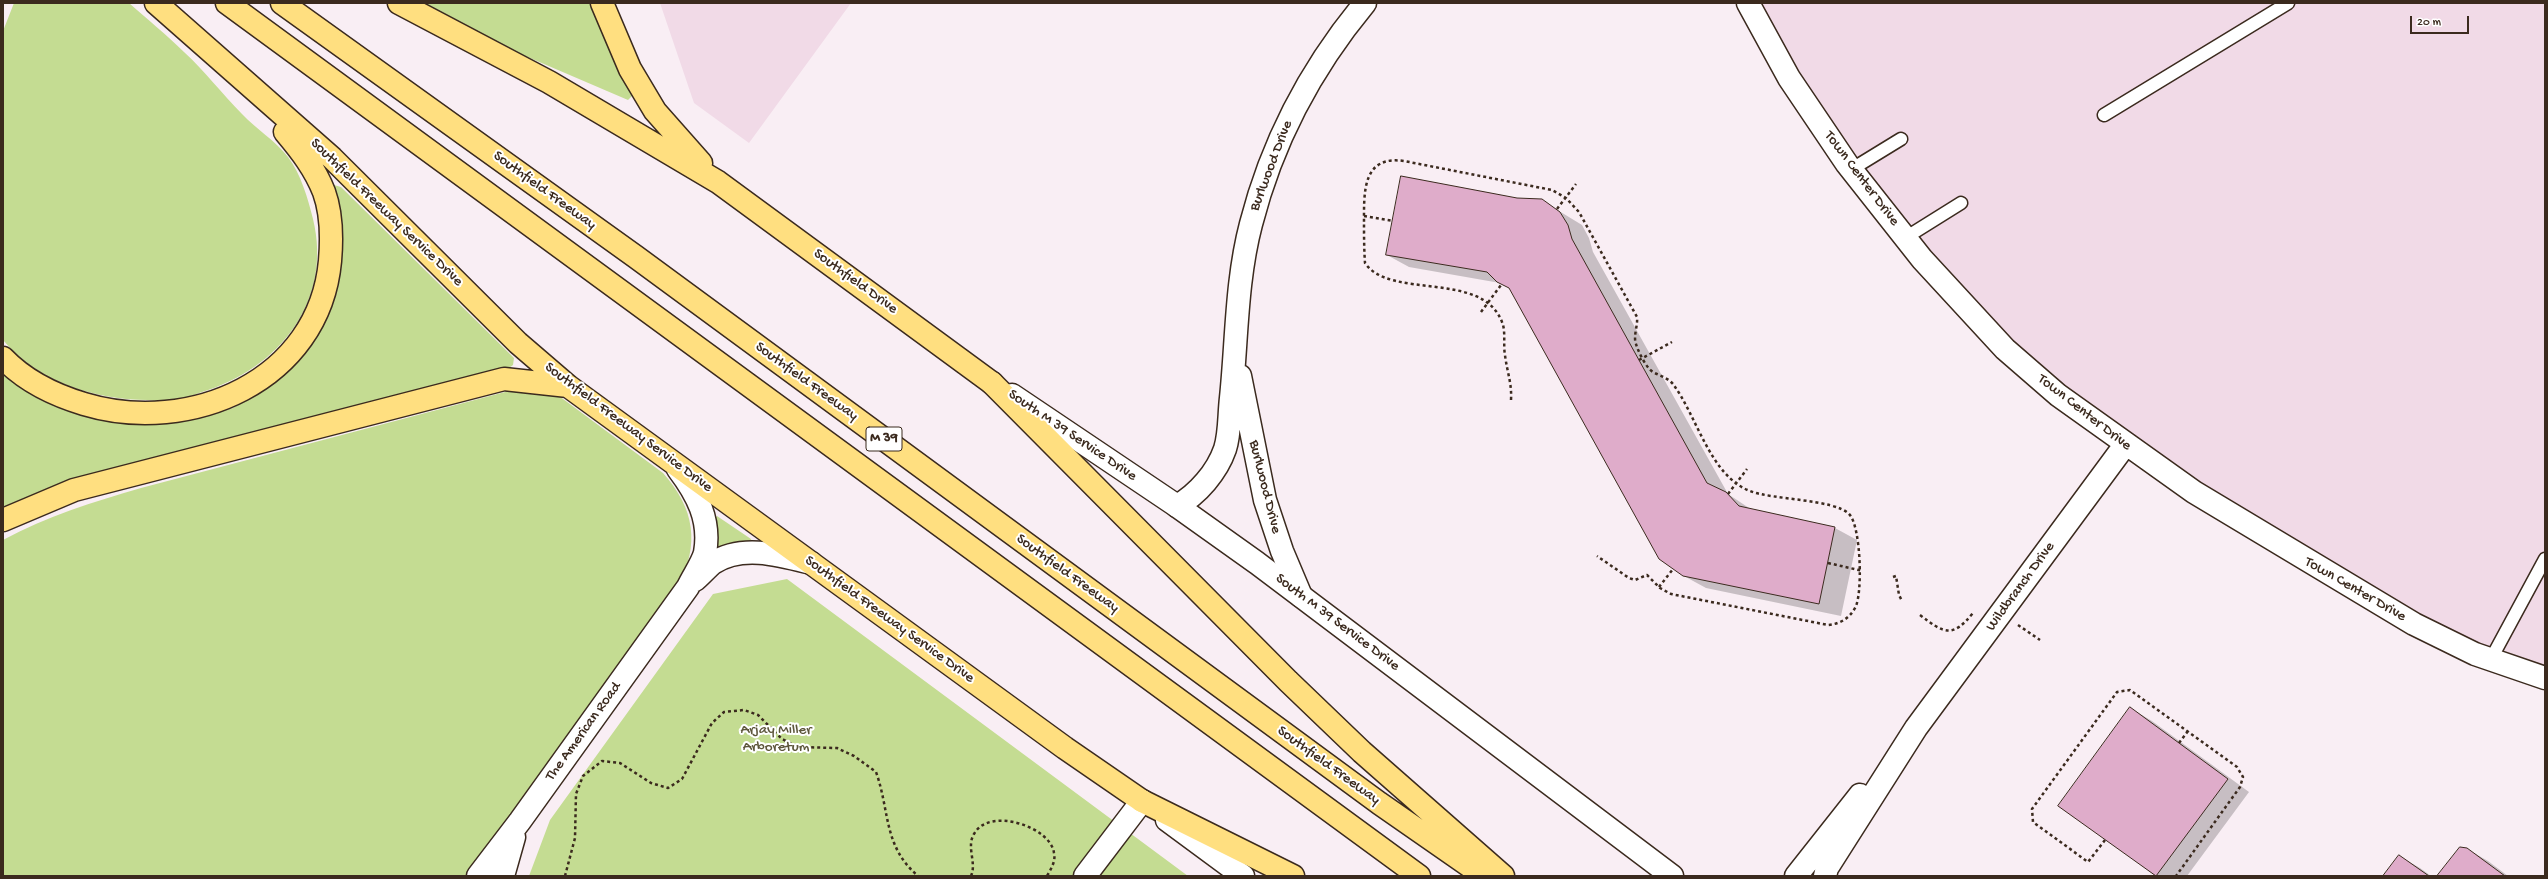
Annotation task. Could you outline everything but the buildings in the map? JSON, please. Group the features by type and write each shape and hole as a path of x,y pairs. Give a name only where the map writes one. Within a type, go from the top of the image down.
{"main road":[{"name":"Southfield Freeway Service Drive","path":"156,3 332,158 518,343 568,386 810,563 1142,801 1292,876"},
{"name":"M 39","path":"227,3 1419,876"},
{"name":"Southfield Freeway","path":"282,3 636,257 1379,803 1484,876"},
{"path":"399,3 549,82 718,182"},
{"path":"602,3 630,69 655,111 667,127 718,182"},
{"path":"3,358 39,385 70,400 103,410 130,414 165,413 198,407 234,394 260,380 296,347 320,305 329,276 332,244 330,215 324,193 306,157 238,76"},
{"name":"Southfield Drive","path":"718,182 992,382 1174,568 1316,708 1503,876"},
{"path":"3,520 44,501 96,484 504,379 568,386"}],"street":[{"name":"Burlwood Drive","path":"1177,506 1196,493 1221,460 1225,448 1236,351 1242,269 1251,225 1264,181 1280,139 1298,102 1321,63 1365,3"},
{"name":"Town Center Drive","path":"1748,3 1789,78 1852,169 1905,238 1922,259 2005,349 2058,396 2125,445 2194,492 2329,575 2414,624 2492,659 2543,674"},
{"name":"Burlwood Drive","path":"1236,351 1265,500 1282,552 1301,596"},
{"name":"South M 39 Service Drive","path":"992,382 1177,506 1301,596 1672,876"},
{"name":"Wildbranch Drive","path":"1796,876 1916,728 2125,445"},
{"name":"The American Road","path":"478,876 520,821 688,587 704,554 706,530 696,492 674,463"},
{"name":"The American Road","path":"688,587 713,563 733,555 768,553 810,563"},
{"name":"Wildbranch Drive","path":"1824,876 1827,868 1916,728"},
{"path":"1085,876 1142,801 1243,876"},
{"path":"503,876 509,848 520,821"}],"lane":[{"path":"2104,116 2288,3"},
{"path":"1852,169 1901,139"},
{"path":"1905,238 1961,203"},
{"path":"2492,659 2545,560"}],"path":[{"path":"1511,400 1512,382 1505,357 1503,323 1494,308 1488,303 1464,292 1377,275 1365,263 1364,191 1369,175 1381,164 1396,160 1544,188 1566,198 1579,212 1637,317 1638,325 1635,343 1651,371 1673,384 1719,466 1736,483 1751,492 1833,506 1846,512 1857,527 1859,596 1855,608 1847,618 1828,625 1683,597 1659,588 1647,575 1635,580 1629,578 1596,556"},
{"path":"1557,209 1576,184"},
{"path":"1364,216 1393,220"},
{"path":"1481,312 1502,285"},
{"path":"1639,360 1672,342"},
{"path":"1728,494 1747,469"},
{"path":"1828,563 1862,570"},
{"path":"1659,588 1673,569"},
{"path":"1893,577 1896,576 1898,595 1902,601"},
{"path":"1920,615 1939,630 1952,631 1963,625 1975,610"},
{"path":"2017,624 2040,640"},
{"path":"2105,840 2088,862 2033,822 2032,809 2117,692 2130,690 2237,767 2243,777 2240,787 2176,876"},
{"path":"565,876 575,838 576,794 583,776 602,762 620,763 652,783 668,788 682,779 712,724 724,712 744,710 758,715 782,739 798,747 837,748 854,756 876,772 881,785 888,830 897,852 918,876"},
{"path":"2179,743 2188,731"},
{"path":"971,876 974,869 971,845 974,833 986,823 1000,819 1032,829 1048,840 1054,852 1054,861 1047,876"}],"shaded area":[{"path":"660,3 851,3 749,143 694,103"},
{"path":"1748,3 2545,3 2545,678 2475,654 2125,445 1922,259"}],"green space":[{"path":"14,3 129,3 192,59 227,99 253,125 272,140 293,164 304,187 313,219 317,249 315,277 307,304 294,328 276,349 255,367 230,381 174,401 108,397 69,386 50,377 17,355 3,340 3,31"},
{"path":"419,3 594,3 632,96 628,100 516,52"},
{"path":"334,185 341,187 514,358 513,365 509,368 3,514 3,373 56,407 122,424 183,420 233,408 280,379 310,346 328,312 339,271 331,192"},
{"path":"524,387 559,396 663,473 674,486 688,514 691,527 691,542 685,571 678,587 466,876 3,876 3,540 53,517 88,504 141,488"},
{"path":"717,516 751,539 752,543 717,555 714,519"},
{"name":"Arjay Miller Arboretum","path":"787,579 1188,876 529,876 550,820 713,594"}]}
